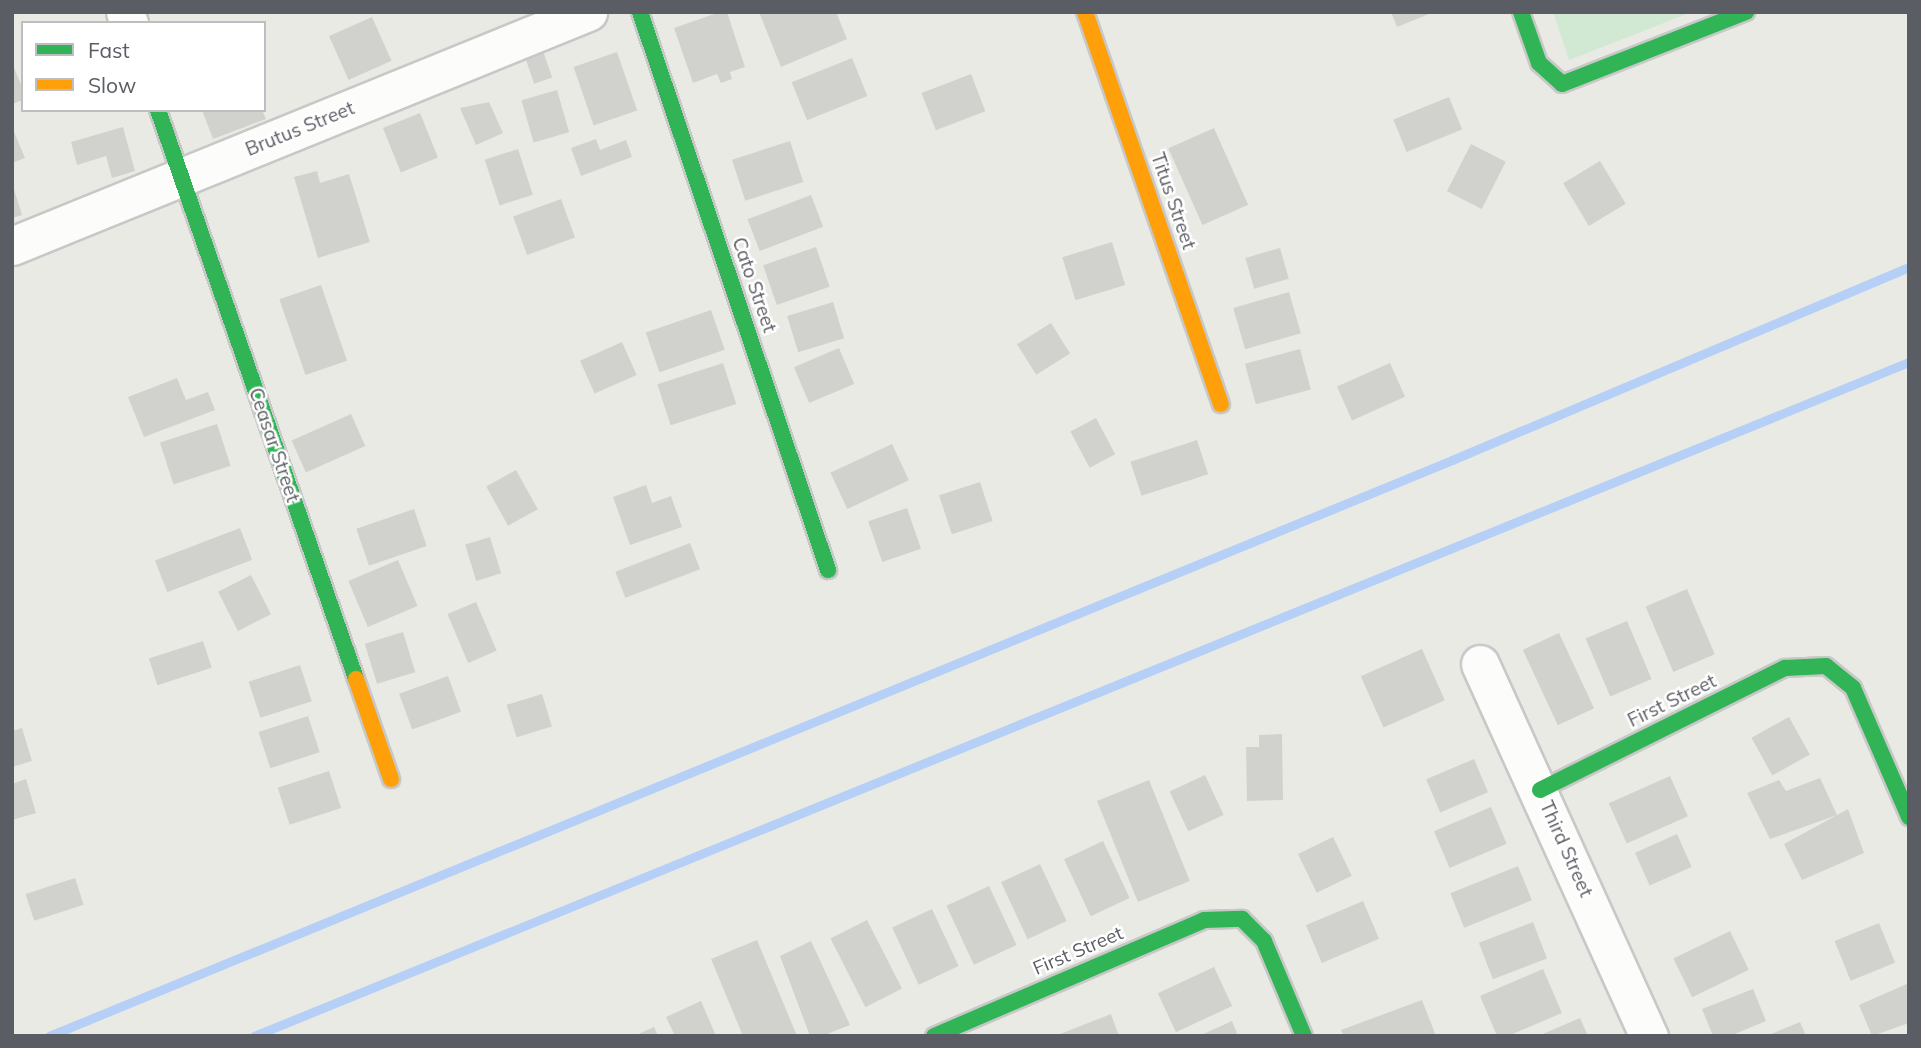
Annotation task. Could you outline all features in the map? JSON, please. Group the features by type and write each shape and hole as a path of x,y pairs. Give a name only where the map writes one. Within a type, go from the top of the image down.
{"street":[{"name":"Brutus Street","path":"12,246 588,12"},
{"name":"Cato Street","path":"640,12 828,570"},
{"name":"Titus Street","path":"1085,12 1221,404"},
{"path":"1521,12 1539,63 1562,84 1746,12"},
{"name":"Ceasar Street","path":"159,112 391,779"},
{"name":"Third Street","path":"1480,663 1540,790 1649,1036"},
{"name":"First Street","path":"1540,790 1784,668 1826,666 1853,688 1909,817"},
{"name":"First Street","path":"934,1036 1204,920 1242,919 1264,941 1304,1036"}],"green space":[{"path":"1553,12 1692,12 1569,60"}],"building":[{"path":"727,12 745,67 730,72 732,79 721,83 717,74 693,83 674,28"},
{"path":"759,12 836,12 847,39 781,67"},
{"path":"1391,12 1434,12 1397,27"},
{"path":"372,17 392,61 349,80 329,36"},
{"path":"543,51 552,77 534,84 525,57"},
{"path":"617,52 637,111 594,126 574,67"},
{"path":"852,58 867,96 807,120 792,82"},
{"path":"12,63 21,84 21,101 12,104"},
{"path":"971,74 985,111 936,130 922,93"},
{"path":"557,90 569,132 534,142 521,100"},
{"path":"1449,97 1462,129 1406,152 1393,119"},
{"path":"489,102 503,133 476,145 460,108"},
{"path":"203,112 263,112 266,119 213,139"},
{"path":"420,113 438,158 401,172 383,128"},
{"path":"12,127 25,158 12,163"},
{"path":"123,127 135,171 112,178 106,156 77,165 71,142"},
{"path":"1214,128 1248,205 1202,225 1168,148"},
{"path":"596,139 600,150 626,140 632,157 581,176 571,148"},
{"path":"790,141 803,182 745,201 732,160"},
{"path":"1471,144 1506,162 1482,209 1447,191"},
{"path":"518,149 533,195 500,205 485,160"},
{"path":"1600,161 1626,204 1589,226 1563,183"},
{"path":"317,171 320,183 349,174 370,242 318,258 294,177"},
{"path":"12,187 22,215 12,218"},
{"path":"811,195 823,227 760,251 748,219"},
{"path":"561,199 575,238 527,255 513,216"},
{"path":"1112,242 1125,285 1075,300 1062,257"},
{"path":"816,247 830,287 777,305 763,265"},
{"path":"1280,248 1289,279 1254,289 1245,258"},
{"path":"321,285 347,361 305,375 279,299"},
{"path":"1289,292 1301,333 1245,349 1233,308"},
{"path":"833,302 844,338 798,352 787,316"},
{"path":"711,310 725,350 659,372 646,332"},
{"path":"1051,323 1070,354 1036,375 1017,344"},
{"path":"622,342 637,375 595,394 580,361"},
{"path":"839,348 854,384 809,403 794,367"},
{"path":"1300,349 1311,390 1256,404 1245,364"},
{"path":"723,363 736,404 671,425 657,384"},
{"path":"1390,363 1405,397 1352,420 1337,387"},
{"path":"177,378 186,400 208,392 215,410 144,437 128,397"},
{"path":"351,414 365,446 306,472 292,440"},
{"path":"1096,418 1115,454 1090,468 1070,432"},
{"path":"217,424 231,466 174,484 160,443"},
{"path":"1197,440 1208,474 1142,496 1130,462"},
{"path":"892,444 909,480 847,509 830,473"},
{"path":"516,470 538,509 508,526 486,486"},
{"path":"980,482 993,521 952,534 939,495"},
{"path":"646,485 652,503 671,496 682,527 630,545 613,497"},
{"path":"907,508 921,549 882,562 868,521"},
{"path":"414,509 427,546 369,566 356,529"},
{"path":"240,528 252,560 167,592 155,561"},
{"path":"490,537 501,573 476,581 465,545"},
{"path":"690,543 700,569 625,598 615,572"},
{"path":"398,560 418,606 368,627 348,581"},
{"path":"251,575 271,614 238,631 218,592"},
{"path":"1687,589 1715,654 1673,672 1646,607"},
{"path":"476,602 497,651 468,663 447,614"},
{"path":"1627,621 1652,679 1610,697 1586,639"},
{"path":"403,632 415,672 377,684 365,644"},
{"path":"1559,633 1594,708 1558,725 1523,650"},
{"path":"203,641 212,668 157,685 149,659"},
{"path":"1422,649 1445,700 1384,727 1361,676"},
{"path":"300,665 312,701 260,718 249,682"},
{"path":"448,676 461,712 412,729 399,694"},
{"path":"542,694 552,727 517,737 507,705"},
{"path":"308,716 320,752 270,768 259,732"},
{"path":"1789,717 1810,755 1772,775 1751,738"},
{"path":"22,728 32,761 12,767 12,731"},
{"path":"1282,734 1283,800 1247,801 1246,747 1259,747 1259,735"},
{"path":"1474,759 1488,792 1440,812 1426,779"},
{"path":"329,771 341,808 290,825 278,788"},
{"path":"1205,775 1224,815 1188,831 1170,791"},
{"path":"1670,776 1688,816 1627,843 1609,803"},
{"path":"1820,778 1837,815 1770,839 1747,793 1779,780 1786,791"},
{"path":"26,779 36,813 12,820 12,784"},
{"path":"1149,780 1190,881 1138,902 1097,801"},
{"path":"1491,807 1507,844 1450,868 1434,831"},
{"path":"1848,809 1864,853 1802,880 1784,844"},
{"path":"1677,834 1692,867 1650,886 1635,853"},
{"path":"1333,837 1352,876 1317,893 1298,854"},
{"path":"1103,841 1130,898 1091,916 1064,859"},
{"path":"1040,864 1067,921 1028,939 1001,882"},
{"path":"1518,866 1532,900 1464,928 1450,893"},
{"path":"75,878 84,905 34,921 26,894"},
{"path":"989,886 1016,945 974,965 946,906"},
{"path":"1363,901 1379,939 1322,963 1306,925"},
{"path":"932,909 959,966 919,985 892,928"},
{"path":"867,920 902,989 865,1007 830,939"},
{"path":"1533,922 1547,958 1493,979 1479,943"},
{"path":"1879,923 1895,963 1851,981 1834,941"},
{"path":"1730,931 1749,970 1692,997 1673,959"},
{"path":"757,940 797,1036 743,1036 711,959"},
{"path":"811,941 850,1025 822,1036 810,1036 780,956"},
{"path":"1214,967 1232,1006 1176,1032 1158,993"},
{"path":"1543,969 1562,1013 1508,1036 1497,1036 1480,996"},
{"path":"1909,983 1909,1023 1872,1036 1859,1005"},
{"path":"1753,989 1766,1021 1730,1036 1713,1036 1702,1009"},
{"path":"1422,1000 1436,1036 1344,1036 1341,1030"},
{"path":"701,1001 716,1036 675,1036 666,1017"},
{"path":"1111,1014 1119,1036 1055,1036"},
{"path":"1580,1018 1588,1036 1538,1036"},
{"path":"1232,1021 1238,1036 1199,1036"},
{"path":"1800,1022 1806,1036 1766,1036"},
{"path":"654,1027 658,1036 634,1036"}],"waterway":[{"path":"49,1036 1452,460 1909,267"},
{"path":"254,1036 1909,362"}],"traffic: fast":[{"path":"640,12 828,570"},
{"path":"1521,12 1539,63 1562,84 1746,12"},
{"path":"159,112 356,679"},
{"path":"1540,790 1785,668 1826,666 1853,688 1909,817"},
{"path":"934,1036 1204,920 1242,919 1264,941 1304,1036"}],"traffic: slow":[{"path":"1085,12 1221,404"},
{"path":"356,679 391,779"}]}
